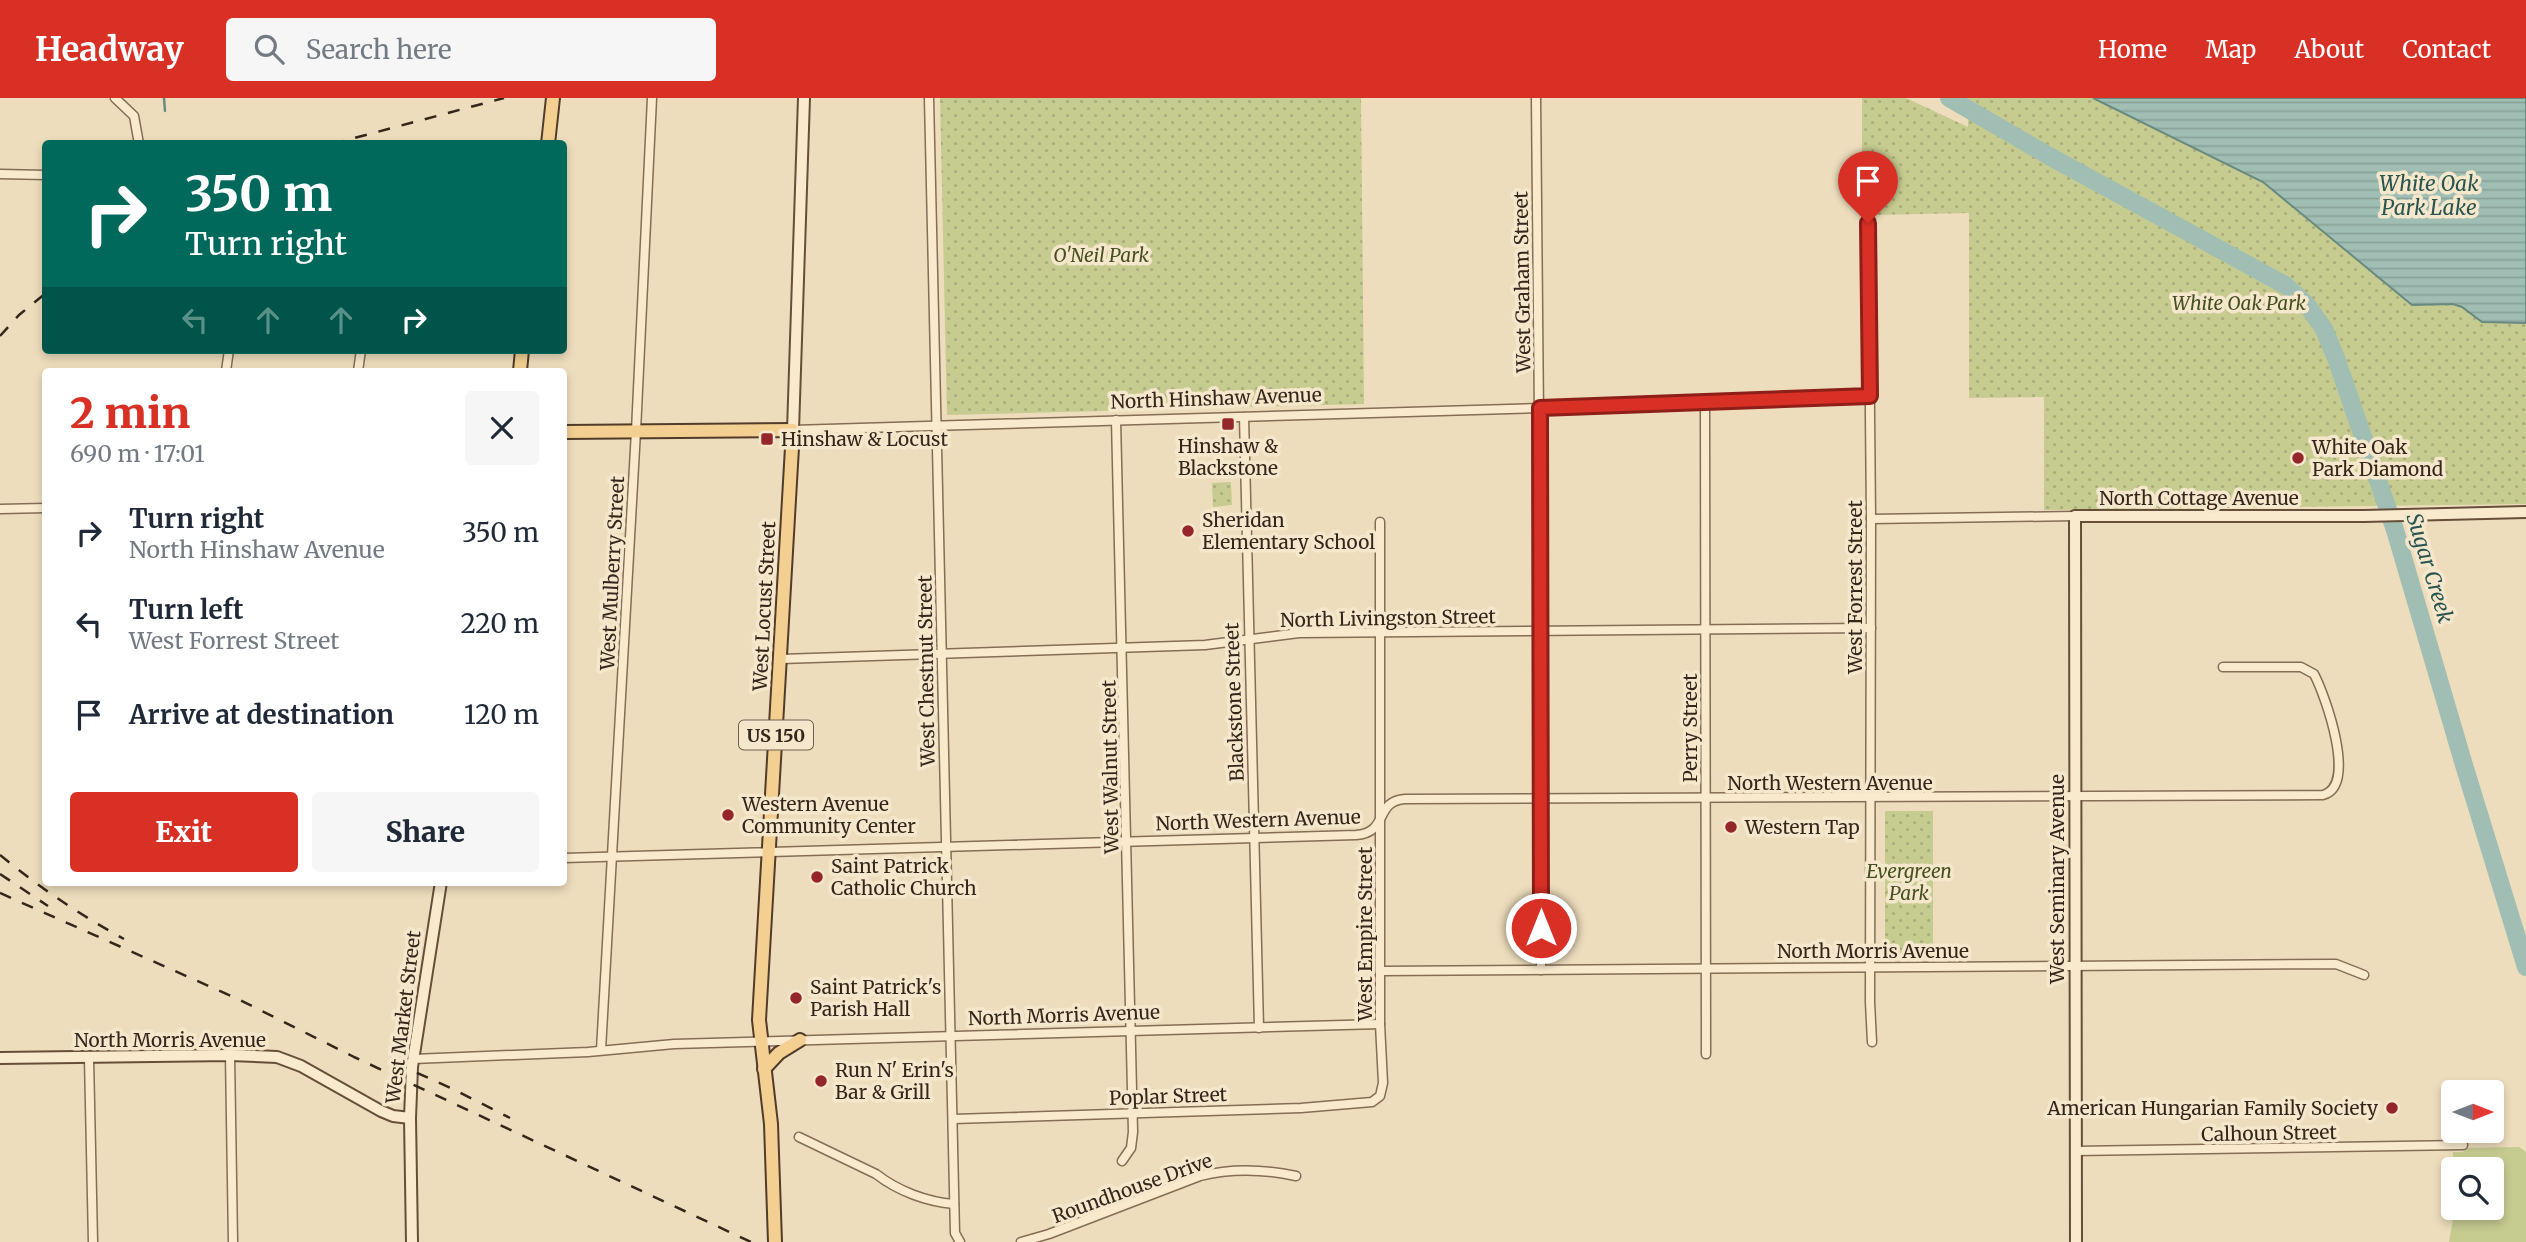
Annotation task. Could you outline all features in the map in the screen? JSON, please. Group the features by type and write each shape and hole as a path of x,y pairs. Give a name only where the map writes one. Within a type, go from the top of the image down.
{"main road":[{"path":"548,140 553,98"},
{"name":"North Hinshaw Avenue","path":"567,432 793,429"},
{"name":"West Locust Street","path":"775,1242 771,1124 759,1020 793,429"},
{"path":"764,1069 779,1053 800,1040"}],"street":[{"path":"116,98 134,116 138,140"},
{"name":"West Mulberry Street","path":"601,1050 652,98"},
{"name":"West Locust Street","path":"793,429 804,98"},
{"name":"West Chestnut Street","path":"929,98 954,1204 955,1233 960,1242"},
{"name":"West Graham Street","path":"1536,98 1540,408 1541,970"},
{"path":"0,174 42,175"},
{"name":"West Forrest Street","path":"1868,206 1872,1042"},
{"name":"North Hinshaw Avenue","path":"793,429 1870,396"},
{"name":"Perry Street","path":"1705,401 1706,1054"},
{"name":"Blackstone Street","path":"1244,417 1259,1027"},
{"name":"West Walnut Street","path":"1116,420 1133,1113 1133,1143 1122,1161"},
{"path":"0,509 42,508"},
{"name":"North Cottage Avenue","path":"1871,519 2364,516 2526,512"},
{"name":"West Seminary Avenue","path":"2075,516 2076,1242"},
{"name":"West Empire Street","path":"1380,522 1381,1095"},
{"name":"North Livingston Street","path":"781,659 1205,645 1299,633 1871,628"},
{"name":"North Western Avenue","path":"567,858 1368,834 1376,828 1388,804 1396,800 2323,795 2335,788 2338,768 2335,733 2314,674 2301,667 2223,667"},
{"name":"West Market Street","path":"412,1242 410,1118 413,1059 440,886"},
{"name":"North Morris Avenue","path":"1381,971 2336,964 2364,975"},
{"name":"North Morris Avenue","path":"413,1059 674,1044 1380,1024"},
{"path":"230,1055 233,1242"},
{"name":"North Morris Avenue","path":"0,1058 262,1055 288,1061 381,1111 410,1118"},
{"path":"89,1058 93,1242"},
{"name":"Poplar Street","path":"953,1119 1301,1108 1363,1104 1375,1101 1381,1095"},
{"path":"799,1137 876,1174 886,1182 934,1202 954,1204"},
{"name":"Calhoun Street","path":"2075,1151 2463,1145"},
{"name":"Roundhouse Drive","path":"1021,1242 1218,1171 1266,1171 1296,1175"}],"green space":[{"name":"O'Neil Park","path":"940,98 1361,98 1364,404 947,415"},
{"name":"White Oak Park","path":"1862,98 1906,98 1968,127 1968,98 2526,98 2526,504 2044,510 2044,397 1969,398 1969,213 1876,215 1876,201 1862,200"},
{"path":"1231,482 1232,505 1213,507 1212,483"},
{"name":"Evergreen Park","path":"1885,811 1933,811 1933,954 1885,954"},
{"path":"2519,1147 2526,1152 2526,1242 2449,1242 2453,1220 2504,1220 2504,1157 2453,1157 2453,1152 2463,1152 2466,1148"}],"water":[{"name":"White Oak Park Lake","path":"2093,98 2526,98 2526,323 2482,322 2462,307 2453,304 2412,305 2263,182"}],"waterway":[{"path":"164,98 165,111"},
{"name":"Sugar Creek","path":"1949,98 2285,285 2307,305 2324,329 2395,530 2526,967"},
{"name":"Sugar Creek","path":"2521,950 2526,952"}],"railway":[{"path":"347,140 504,98"},
{"path":"0,336 19,315 42,296"},
{"path":"0,855 60,900 124,939"},
{"path":"0,874 48,906"},
{"path":"0,893 240,1000 354,1057 751,1242"},
{"path":"395,1063 510,1118"}],"place":[{"name":"Hinshaw & Blackstone","path":"1228,424"},
{"name":"Hinshaw & Locust","path":"767,439"},
{"name":"White Oak Park Diamond","path":"2298,458"},
{"name":"Sheridan Elementary School","path":"1188,531"},
{"name":"Western Avenue Community Center","path":"728,815"},
{"name":"Western Tap","path":"1731,827"},
{"name":"Saint Patrick Catholic Church","path":"817,877"},
{"name":"Saint Patrick's Parish Hall","path":"796,998"},
{"name":"Run N' Erin's Bar & Grill","path":"821,1081"},
{"name":"American Hungarian Family Society","path":"2392,1108"}],"route":[{"path":"1541,928 1540,408 1870,396 1868,223"}]}
